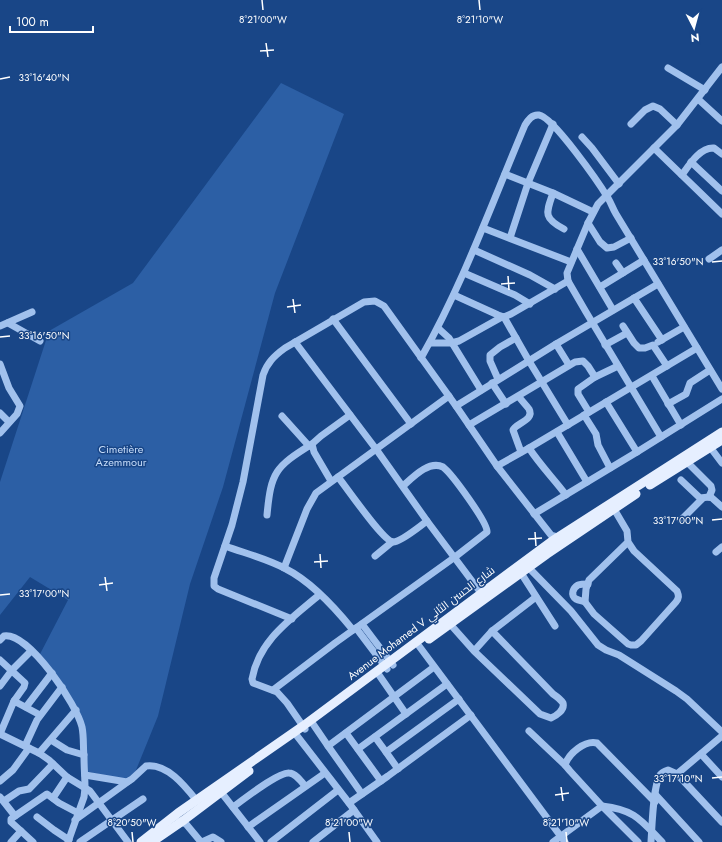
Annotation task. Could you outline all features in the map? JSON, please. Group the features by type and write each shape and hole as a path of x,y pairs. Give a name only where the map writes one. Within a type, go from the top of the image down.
{"main road":[{"name":"Avenue Mohamed V شارع الحسن الثاني","path":"614,506 722,432"},
{"name":"Avenue Mohamed V شارع الحسن الثاني","path":"307,726 556,541 722,440"},
{"name":"Avenue Mohamed V شارع الحسن الثاني","path":"152,842 182,818 197,801 379,675 389,665 450,624 483,596 529,568 556,541"},
{"name":"Avenue Mohamed V شارع الحسن الثاني","path":"141,842 182,818 221,792 295,734"}],"street":[{"path":"661,437 592,323 568,281 567,273 588,223 598,204 677,125 698,100 722,67"},
{"path":"668,68 705,90"},
{"path":"698,100 722,121"},
{"path":"631,124 643,111 653,106 660,109 677,125"},
{"path":"421,358 438,328 464,273 528,119 539,115 546,118 553,124 606,195 722,389"},
{"path":"510,238 528,183 553,124"},
{"path":"582,137 619,184"},
{"path":"654,148 722,214"},
{"path":"682,175 699,154 708,148 716,149 722,154"},
{"path":"692,162 722,191"},
{"path":"505,174 553,193 594,212"},
{"path":"553,193 547,211 548,216 554,224 564,229"},
{"path":"588,223 600,242 607,248 614,247 631,238"},
{"path":"483,228 571,262"},
{"path":"577,249 614,310"},
{"path":"474,250 530,275 555,289"},
{"path":"709,259 722,250"},
{"path":"600,287 644,260"},
{"path":"616,263 623,273"},
{"path":"464,273 515,295 530,304"},
{"path":"430,343 459,342 503,317 530,304 568,281"},
{"path":"456,406 556,344 658,284"},
{"path":"454,295 503,317 568,425"},
{"path":"634,298 662,340"},
{"path":"292,619 216,588 214,578 225,546 243,482 264,370 275,355 333,319 364,302 372,300 378,302 388,310 498,466 556,541"},
{"path":"0,326 32,312"},
{"path":"333,319 411,424"},
{"path":"8,323 40,341"},
{"path":"623,326 640,348 653,345 684,327"},
{"path":"438,328 449,338 481,390"},
{"path":"605,345 627,333"},
{"path":"506,404 495,381 490,355 500,347 516,338"},
{"path":"295,342 376,449 483,596"},
{"path":"556,344 570,365"},
{"path":"653,345 667,366"},
{"path":"498,466 697,348"},
{"path":"469,425 578,361 583,361 596,377"},
{"path":"0,364 9,388 20,406 18,412 0,433"},
{"path":"610,468 600,450 596,434 586,414 577,390 596,377 618,366"},
{"path":"668,404 686,394 690,383 710,370"},
{"path":"652,376 681,425"},
{"path":"284,568 309,504 316,493 449,396"},
{"path":"519,397 529,410 530,414 528,418 517,425 513,430 522,452"},
{"path":"534,514 722,399"},
{"path":"606,402 637,452"},
{"path":"0,412 9,422"},
{"path":"267,515 271,483 276,472 288,460 350,415"},
{"path":"282,416 310,445 331,481"},
{"path":"557,432 588,482"},
{"path":"529,448 566,495"},
{"path":"710,448 722,463"},
{"path":"681,520 706,498 712,490 711,486 687,462"},
{"path":"273,690 455,557 487,531 485,525 470,501 446,470 438,465 426,468 403,486"},
{"path":"338,477 382,534 392,542"},
{"path":"681,480 706,498 714,499 722,507"},
{"path":"588,584 578,585 574,588 573,596 576,599 585,602 594,614 622,640 631,645 641,641 679,599 677,591 634,551 628,542 627,531 614,506"},
{"path":"375,556 392,542 400,540 427,521"},
{"path":"585,602 589,580 628,542"},
{"path":"225,546 284,568 298,576 337,612 357,628 389,665"},
{"path":"716,552 722,547"},
{"path":"529,568 571,611 598,645 619,655 676,691 722,732"},
{"path":"521,573 555,626"},
{"path":"319,595 273,635 268,642 252,677 253,683 273,690 287,703 307,726 328,746 362,794"},
{"path":"474,651 492,631 536,597"},
{"path":"450,624 474,651 540,714 551,718 561,711 563,707 562,702 492,631"},
{"path":"0,639 6,636 12,637 45,664 76,710 82,727 86,788 68,841 37,817"},
{"path":"419,646 563,839"},
{"path":"0,686 12,670 31,651"},
{"path":"0,660 12,670 25,685 14,701 0,734 39,753 67,778 86,788 92,793 128,842"},
{"path":"328,746 434,667"},
{"path":"26,707 52,673"},
{"path":"379,675 406,714"},
{"path":"358,749 447,684"},
{"path":"0,781 13,770 27,747 34,724 62,688"},
{"path":"386,752 459,699"},
{"path":"14,701 40,715"},
{"path":"39,753 76,710"},
{"path":"349,803 398,769 470,715"},
{"path":"529,731 565,765 602,806 638,842"},
{"path":"346,733 381,781"},
{"path":"295,734 349,803 377,842"},
{"path":"677,774 722,736"},
{"path":"375,737 398,769"},
{"path":"51,740 67,750 84,755"},
{"path":"565,765 569,757 580,748 591,742 597,743 655,802"},
{"path":"701,754 722,777"},
{"path":"15,816 2,799 19,791 29,789 53,764"},
{"path":"76,817 100,803 146,766 156,766 164,770 177,779 197,801"},
{"path":"651,842 656,785 660,774 668,770 677,774 722,822"},
{"path":"233,807 284,773 289,772 293,774 305,786"},
{"path":"248,827 325,772"},
{"path":"85,774 129,781"},
{"path":"52,798 67,778"},
{"path":"272,842 338,790"},
{"path":"221,792 260,842"},
{"path":"33,842 11,822 11,819 31,806 44,795 48,794 76,817"},
{"path":"655,794 699,842"},
{"path":"80,842 143,799"},
{"path":"553,842 563,839 602,806 621,809 632,814 643,821 662,842"},
{"path":"313,842 354,810"},
{"path":"182,818 202,842 213,837 221,842"},
{"path":"11,842 21,831"}],"green space":[{"name":"Cimetière Azemmour","path":"281,83 344,114 275,293 223,487 190,584 158,716 134,775 127,780 84,771 84,730 39,656 68,600 30,577 0,615 0,482 49,331 133,283"}]}
